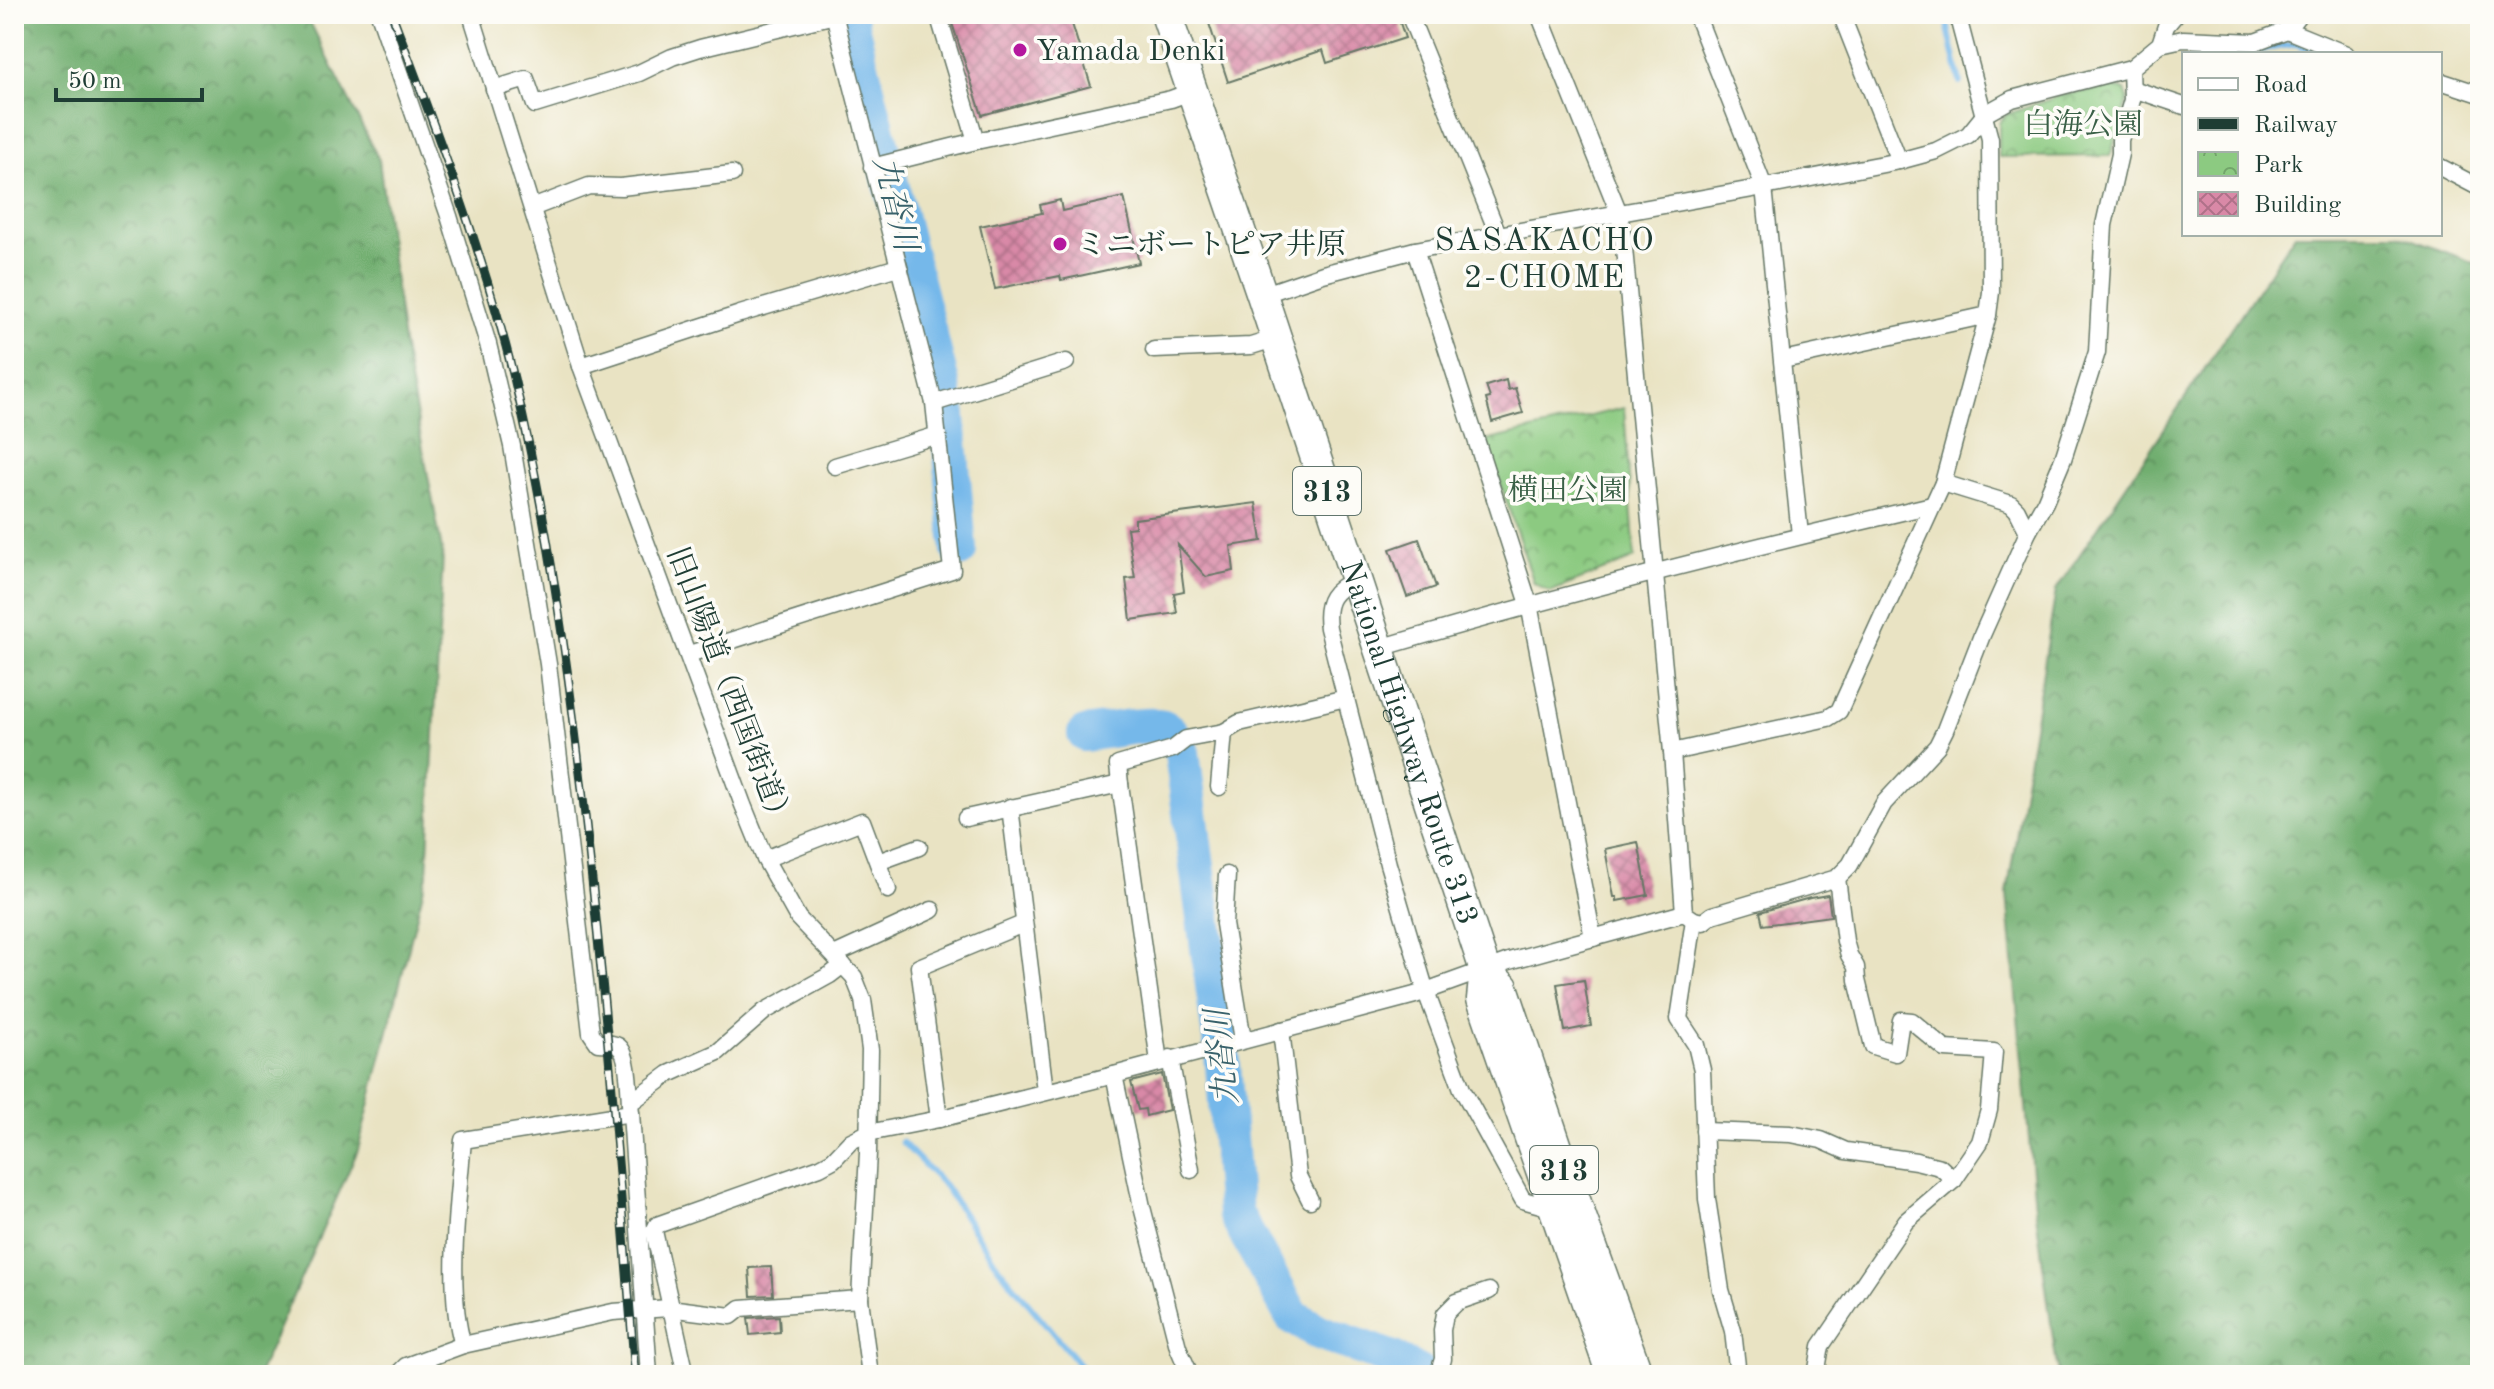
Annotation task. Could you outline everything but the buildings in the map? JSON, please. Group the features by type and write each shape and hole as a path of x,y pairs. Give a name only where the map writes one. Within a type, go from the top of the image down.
{"highway":[{"name":"National Highway Route 313","path":"1166,14 1277,338 1485,970 1482,999 1612,1375"},
{"name":"National Highway Route 313","path":"1485,970 1503,987 1638,1375"}],"street":[{"path":"379,14 449,216 488,344 512,446 548,664 591,1033 598,1043 622,1048 625,1057 649,1375"},
{"name":"旧山陽道（西国街道）","path":"471,14 581,366 765,859 798,918 839,960 858,987 870,1050 860,1299 870,1375"},
{"path":"938,14 976,141"},
{"path":"1409,14 1498,234"},
{"path":"1539,14 1619,213 1623,238 1689,916 1679,1019 1700,1057 1707,1199 1721,1290 1733,1331 1738,1375"},
{"path":"1696,14 1764,187 1800,535"},
{"path":"1841,14 1899,161"},
{"path":"1672,752 1828,718 1839,711 1943,483 1988,315 1991,292 1991,153 1985,114 1957,14"},
{"path":"2160,44 2166,26 2176,14"},
{"path":"1262,295 1323,274 1415,250 1764,187 1936,151 1968,135 1985,114 2012,99 2131,68 2160,44 2183,39 2255,42 2287,30 2299,14"},
{"path":"494,89 526,79 535,105 639,73 700,48 834,15 882,164 898,267 934,403 952,570 689,654"},
{"path":"2287,30 2341,52"},
{"path":"686,1375 654,1231 657,1225 820,1167 833,1160 851,1141 868,1133 939,1119 1114,1075 1426,992 1485,970 1593,938 1689,916 1703,922 1712,915 1837,878 1850,865 1884,803 1937,746 1982,635 2063,459 2097,352 2104,225 2133,89 2131,68"},
{"path":"2442,82 2480,94"},
{"path":"2133,89 2182,105"},
{"path":"882,164 1171,99 1193,91"},
{"path":"2442,168 2480,188"},
{"path":"532,208 589,186 621,187 732,174"},
{"path":"1415,250 1529,604 1593,938"},
{"path":"581,366 898,267"},
{"path":"1783,360 1988,315"},
{"path":"1154,350 1251,346 1277,338"},
{"path":"934,403 1066,362"},
{"path":"835,466 938,435"},
{"path":"1943,483 2011,504 2028,532"},
{"path":"1380,648 1529,604 1932,505"},
{"path":"1357,578 1331,595 1326,620 1388,864 1426,992 1462,1089 1523,1200 1555,1209"},
{"path":"1191,1170 1165,1060 1118,765 1224,732 1239,723 1346,698"},
{"path":"1219,787 1224,732"},
{"path":"966,818 1120,784"},
{"path":"1010,807 1045,1091"},
{"path":"765,859 862,821 888,890"},
{"path":"878,862 919,847"},
{"path":"1227,875 1224,924 1228,1044"},
{"path":"1816,1375 1821,1346 1906,1221 1954,1180 1980,1142 1989,1110 1994,1052 1945,1049 1912,1021 1901,1020 1896,1053 1873,1046 1856,967 1845,941 1837,878"},
{"path":"463,1345 457,1326 455,1288 463,1140 630,1108 669,1074 718,1052 765,1011 830,975 839,960 932,910"},
{"path":"939,1119 919,967 1023,924"},
{"path":"1281,1030 1298,1176 1310,1200"},
{"path":"1114,1075 1142,1207 1178,1347 1190,1375"},
{"path":"1704,1131 1791,1134 1821,1140 1846,1151 1940,1167 1954,1180"},
{"path":"1438,1375 1443,1359 1445,1314 1457,1302 1489,1291"},
{"path":"397,1375 406,1366 463,1345 582,1317 644,1308 731,1316 741,1308 860,1299"}],"green space":[{"path":"14,14 306,14 379,160 403,343 443,555 427,875 358,1150 258,1375 14,1375"},
{"name":"白海公園","path":"2111,88 2125,90 2128,99 2110,156 1999,157 1999,123 2005,115 2065,94"},
{"path":"2294,236 2403,236 2480,265 2480,1375 2058,1375 2035,1206 2007,894 2056,590"},
{"name":"横田公園","path":"1624,408 1635,558 1550,592 1534,583 1486,441"}],"waterway":[{"name":"九沓川","path":"848,14 944,392"},
{"path":"1945,14 1960,82"},
{"path":"2182,49 2253,51 2296,44 2316,52"},
{"name":"九沓川","path":"947,405 959,550"},
{"name":"九沓川","path":"1085,734 1137,726 1163,727 1170,731 1182,753 1222,1053 1235,1213 1292,1316 1319,1332 1393,1359 1423,1375"},
{"path":"902,1142 944,1185 999,1268 1088,1375"}],"railway":[{"path":"392,14 459,194 489,286 526,430 546,534 570,692 591,870 635,1375"}],"place":[{"name":"Yamada Denki","path":"1020,50"},
{"name":"ミニボートピア井原","path":"1060,244"}],"district":[{"name":"SASAKACHO 2-CHOME","path":"1545,258"}]}
